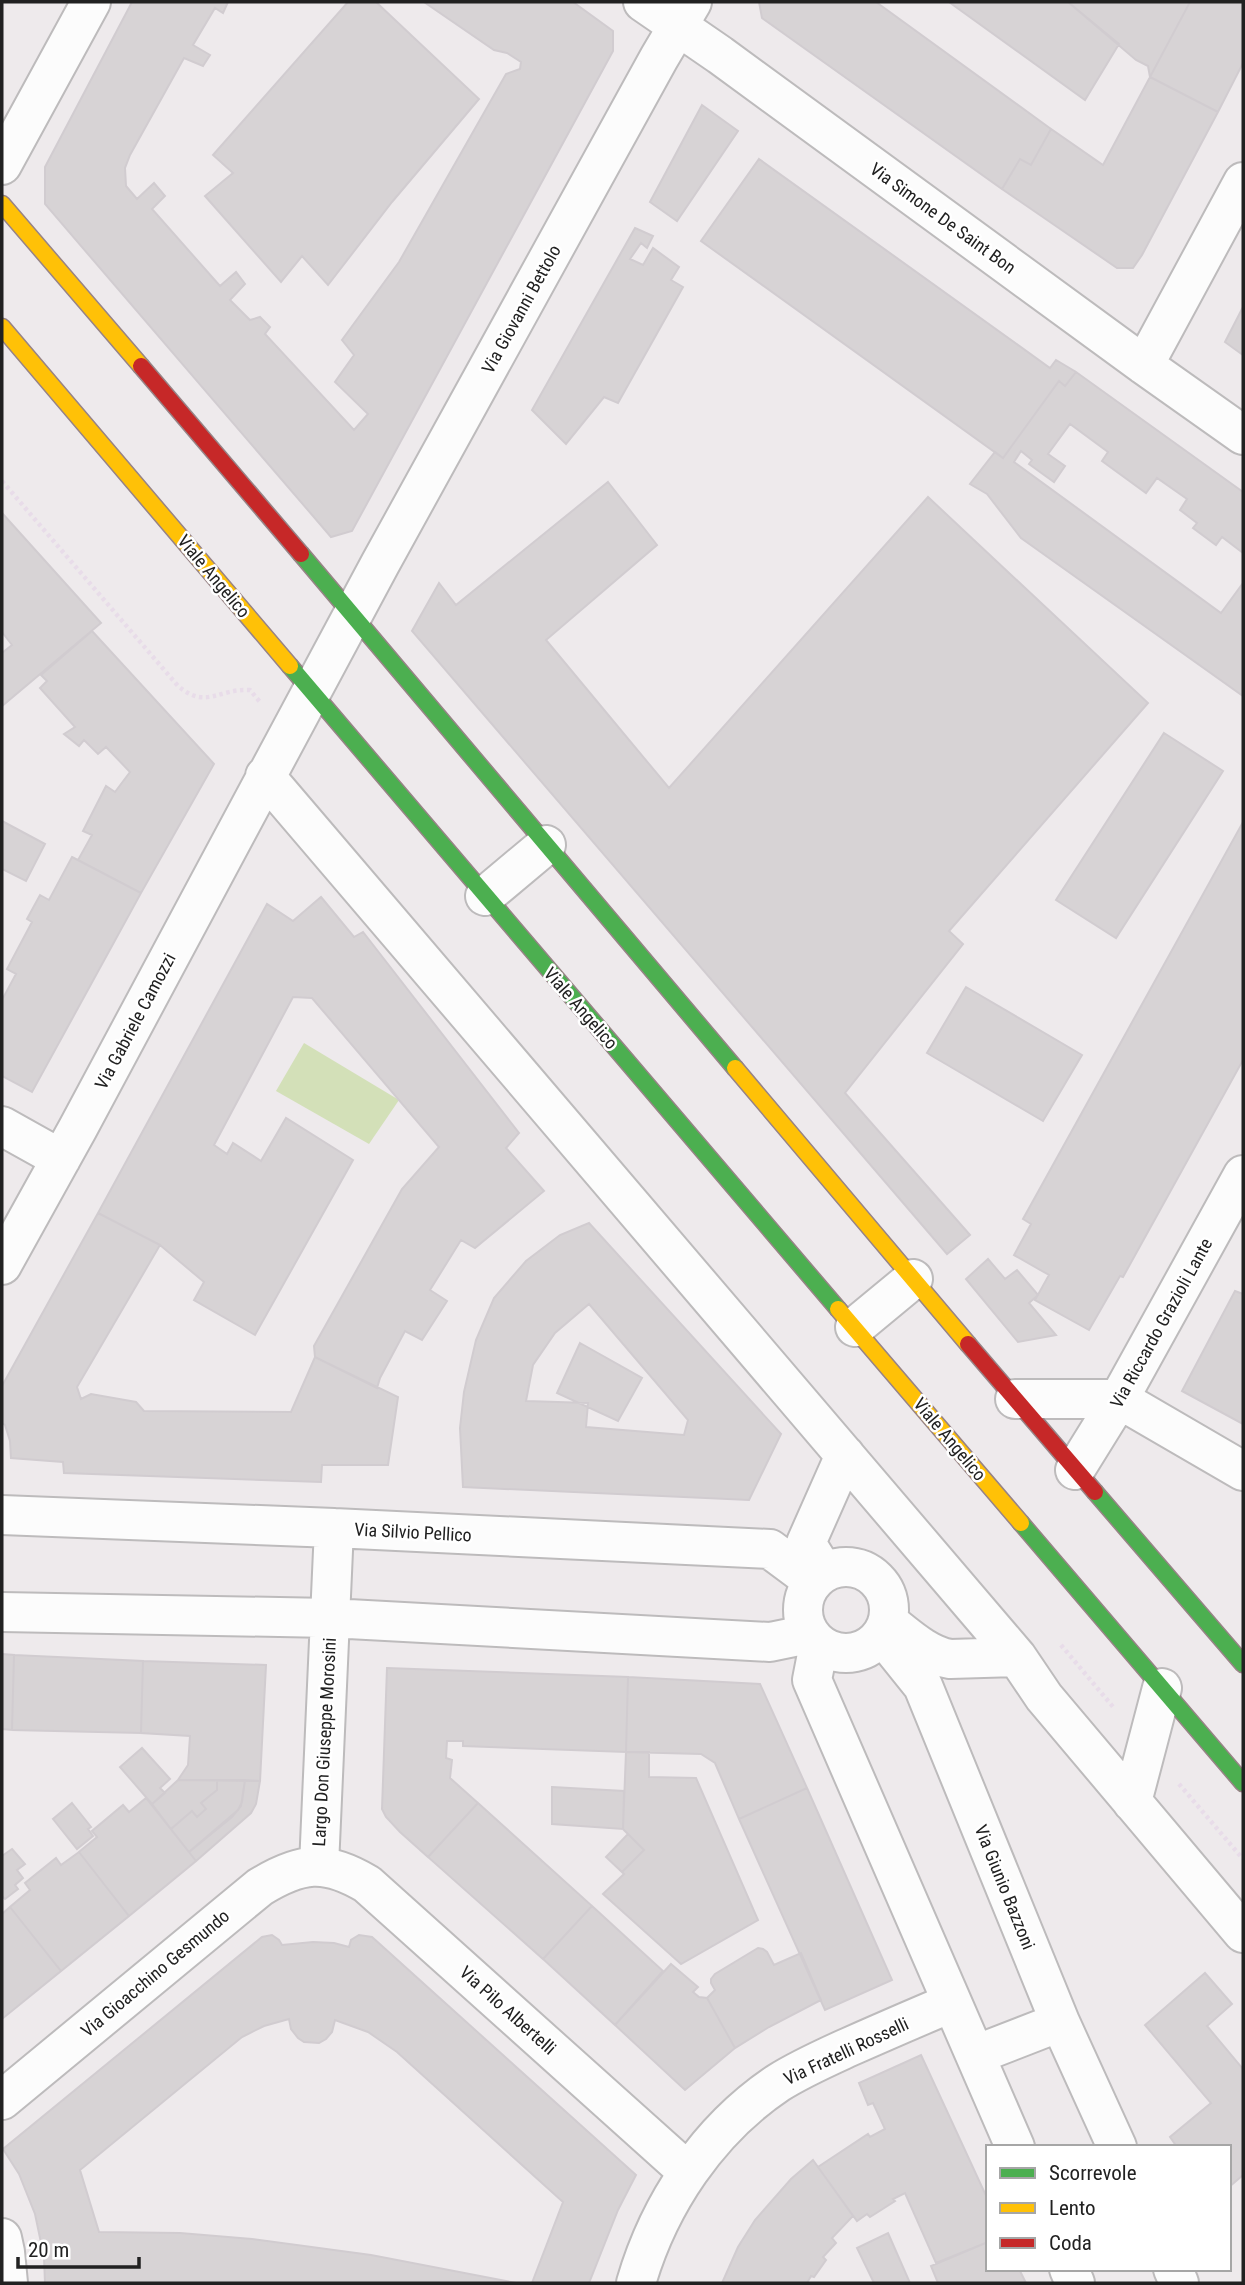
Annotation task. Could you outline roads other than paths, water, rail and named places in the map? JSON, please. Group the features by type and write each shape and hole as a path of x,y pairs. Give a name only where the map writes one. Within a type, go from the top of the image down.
{"street":[{"path":"2,164 91,2"},
{"name":"Via Simone De Saint Bon","path":"643,2 685,14 1144,365 1243,435"},
{"name":"Via Giovanni Bettolo","path":"312,693 685,14"},
{"path":"1144,365 1243,182"},
{"path":"2,204 1075,1470 1243,1664"},
{"name":"Viale Angelico","path":"2,327 1243,1783"},
{"name":"Via Gabriele Camozzi","path":"2,1265 312,693"},
{"path":"265,776 1017,1657 1044,1697 1243,1933"},
{"path":"485,896 546,845"},
{"path":"2,1126 61,1159"},
{"name":"Via Riccardo Grazioli Lante","path":"1075,1470 1119,1399 1243,1175"},
{"path":"855,1326 913,1279"},
{"path":"1015,1399 1119,1399 1243,1471"},
{"path":"818,1577 806,1543 845,1455"},
{"name":"Via Silvio Pellico","path":"2,1515 770,1549 818,1577"},
{"name":"Largo Don Giuseppe Morosini","path":"318,1866 334,1528"},
{"path":"837,1567 866,1571 878,1580 886,1592 889,1607 885,1629 871,1646 852,1653 831,1651 814,1639 804,1621 802,1607 806,1594 818,1577 837,1567"},
{"path":"2,1612 330,1618 770,1642 814,1639"},
{"path":"885,1629 914,1641 940,1657 1017,1657"},
{"name":"Via Giunio Bazzoni","path":"885,1629 923,1686 1060,2022 1116,2145"},
{"path":"814,1639 812,1679 1014,2145"},
{"path":"1132,1802 1162,1688"},
{"name":"Via Gioacchino Gesmundo","path":"2,2100 260,1887 282,1874 318,1866"},
{"name":"Via Pilo Albertelli","path":"318,1866 333,1867 367,1884 688,2172"},
{"name":"Via Fratelli Rosselli","path":"636,2283 662,2219 688,2172 723,2129 749,2105 780,2082 820,2061 951,2003"},
{"path":"975,2055 1060,2022"},
{"path":"2,2238 8,2283"}]}
